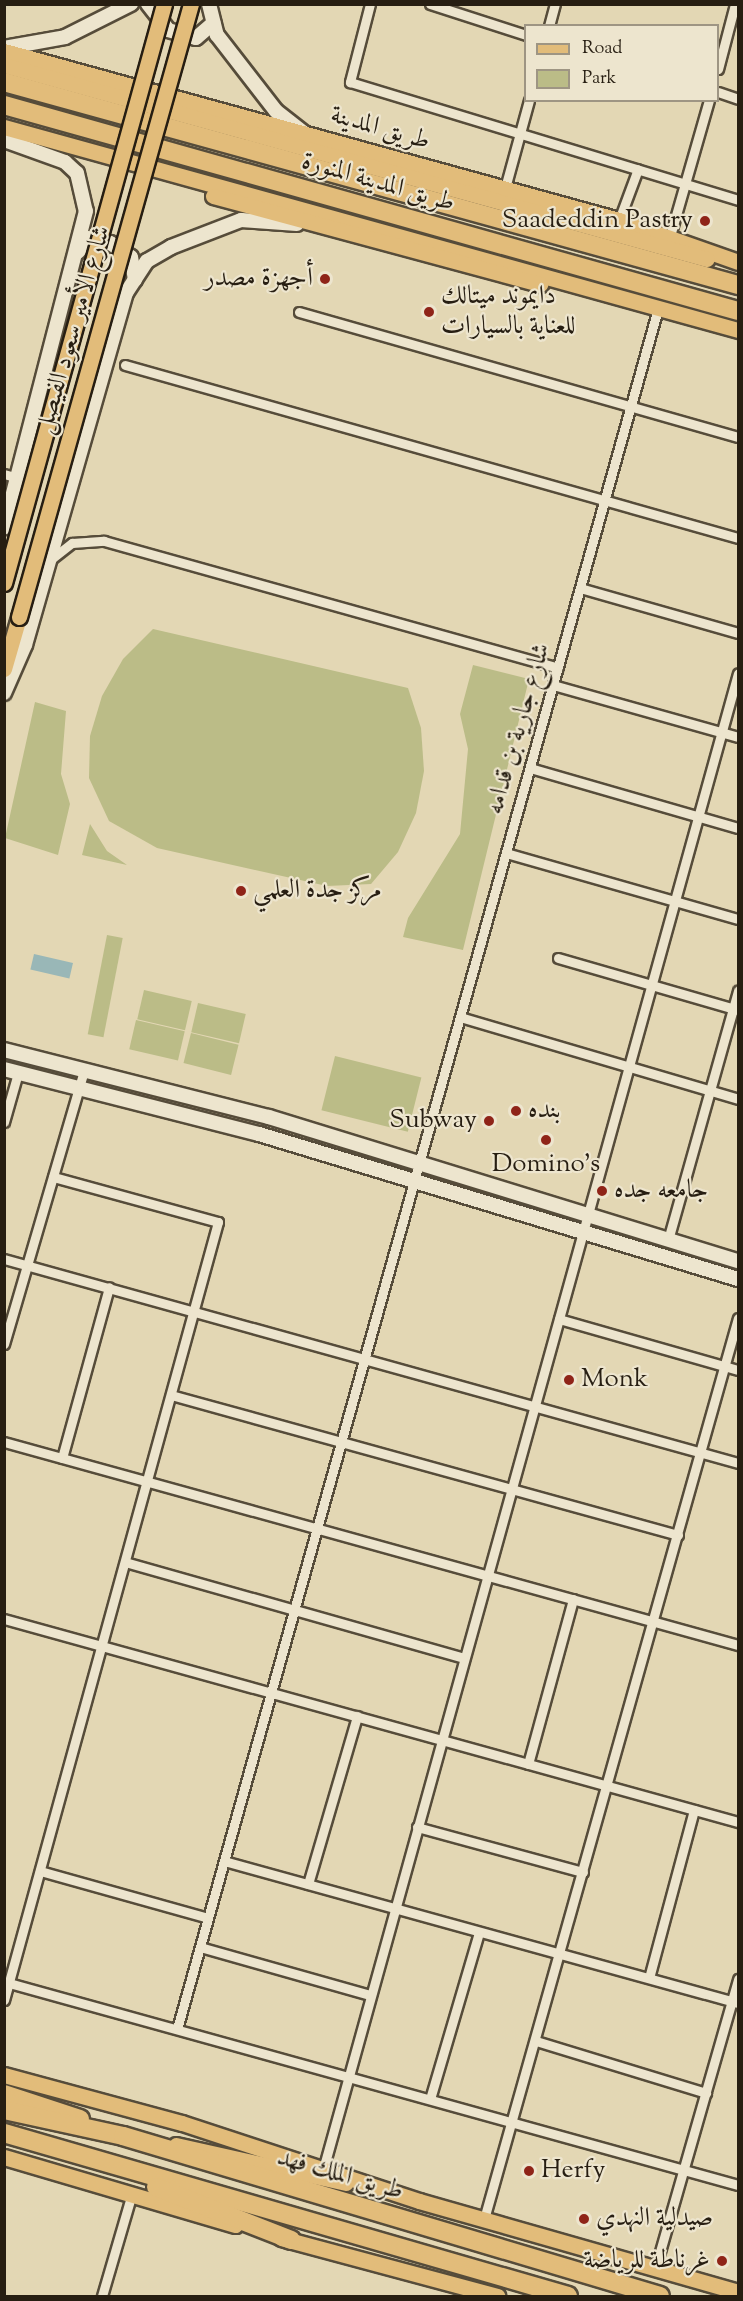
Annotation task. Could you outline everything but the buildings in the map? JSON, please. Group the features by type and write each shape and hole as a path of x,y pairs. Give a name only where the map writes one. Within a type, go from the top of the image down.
{"highway":[{"name":"طريق المدينة المنورة","path":"4,82 738,285"},
{"name":"طريق المدينة المنورة","path":"4,105 738,311"},
{"path":"4,2094 35,2100 123,2136"},
{"name":"طريق الملك فهد","path":"4,2110 123,2136 660,2296"},
{"name":"طريق الملك فهد","path":"4,2133 568,2296"},
{"path":"51,2146 291,2240"}],"main road":[{"name":"شارع الأمير سعود الفيصل","path":"4,583 164,4"},
{"name":"شارع الأمير سعود الفيصل","path":"4,669 191,4"},
{"name":"طريق المدينة","path":"4,50 619,220 670,236 738,262"},
{"name":"طريق المدينة","path":"4,65 738,268"},
{"path":"4,127 738,330"},
{"path":"4,139 481,272 658,308"},
{"path":"4,2075 324,2166 419,2201"},
{"path":"123,2136 213,2151 419,2201 734,2291"},
{"path":"4,2157 131,2197 489,2296"}],"street":[{"path":"4,50 65,37 131,4"},
{"path":"148,4 168,30 196,38 213,23"},
{"path":"209,4 213,23 276,111 303,132"},
{"path":"370,4 350,82 738,200"},
{"path":"430,4 524,35"},
{"path":"550,24 555,4"},
{"path":"719,62 735,4"},
{"path":"719,93 738,99"},
{"path":"505,188 528,102"},
{"path":"670,236 708,102"},
{"path":"4,139 65,162 77,173 86,211 77,253 11,476 4,528"},
{"path":"619,220 635,168"},
{"path":"4,693 25,645 126,293 147,261 241,220 320,227"},
{"path":"77,253 88,238 110,243 131,257 135,280"},
{"name":"شارع جارية بن قدامه","path":"177,2030 658,308"},
{"path":"299,312 738,437"},
{"path":"125,365 738,538"},
{"path":"49,561 72,543 104,541 558,668"},
{"path":"580,588 738,633"},
{"path":"324,2166 738,673"},
{"path":"553,685 738,737"},
{"path":"530,768 738,828"},
{"path":"506,853 738,918"},
{"path":"558,958 736,1010"},
{"path":"668,1240 710,1091 736,1010 738,991"},
{"path":"460,1017 738,1099"},
{"path":"4,1050 204,1101 418,1161 587,1217 738,1261"},
{"path":"4,1344 84,1070"},
{"path":"4,1122 11,1071 201,1119 413,1179 582,1234 738,1279"},
{"path":"201,1119 204,1101"},
{"path":"4,2000 218,1222 53,1177"},
{"path":"4,1259 738,1462"},
{"path":"62,1458 109,1287"},
{"path":"483,2219 561,1954 738,1318"},
{"path":"559,1319 738,1370"},
{"path":"171,1395 678,1535"},
{"path":"4,1442 738,1645"},
{"path":"125,1562 464,1658"},
{"path":"528,1764 573,1599"},
{"path":"4,1619 738,1822"},
{"path":"308,1884 357,1716"},
{"path":"649,1978 694,1810"},
{"path":"417,1827 584,1872"},
{"path":"224,1861 735,2002"},
{"path":"40,1871 208,1918"},
{"path":"430,2099 479,1932"},
{"path":"200,1947 370,1995"},
{"path":"655,2269 735,2002 738,1979"},
{"path":"9,1983 738,2185"},
{"path":"536,2041 706,2093"},
{"path":"102,2296 131,2197"}],"green space":[{"path":"153,629 408,688 421,728 424,771 416,813 398,852 371,884 327,886 157,848 109,821 89,778 90,736 102,696 123,659"},
{"path":"473,665 529,679 463,950 403,937 408,918 460,834 468,749 460,714"},
{"path":"35,702 66,711 61,774 70,804 58,855 5,838"},
{"path":"90,824 107,851 127,865 82,855"},
{"path":"107,935 123,938 103,1037 88,1034"},
{"path":"144,990 192,1001 185,1030 137,1019"},
{"path":"198,1003 246,1014 239,1043 191,1032"},
{"path":"136,1020 185,1031 178,1060 129,1049"},
{"path":"191,1033 239,1045 231,1075 184,1063"},
{"path":"335,1056 421,1078 408,1132 321,1110"}],"water":[{"path":"34,954 73,963 69,979 30,970"}],"place":[{"name":"Saadeddin Pastry","path":"705,221"},
{"name":"أجهزة مصدر","path":"325,279"},
{"name":"دايموند ميتالك للعناية بالسيارات","path":"429,312"},
{"name":"مركز جدة العلمي","path":"241,891"},
{"name":"بنده","path":"516,1111"},
{"name":"Subway","path":"489,1121"},
{"name":"Domino's","path":"546,1140"},
{"name":"جامعه جده","path":"602,1191"},
{"name":"Monk","path":"569,1380"},
{"name":"Herfy","path":"529,2171"},
{"name":"صيدلية النهدي","path":"584,2219"},
{"name":"غرناطة للرياضة","path":"722,2261"}]}
